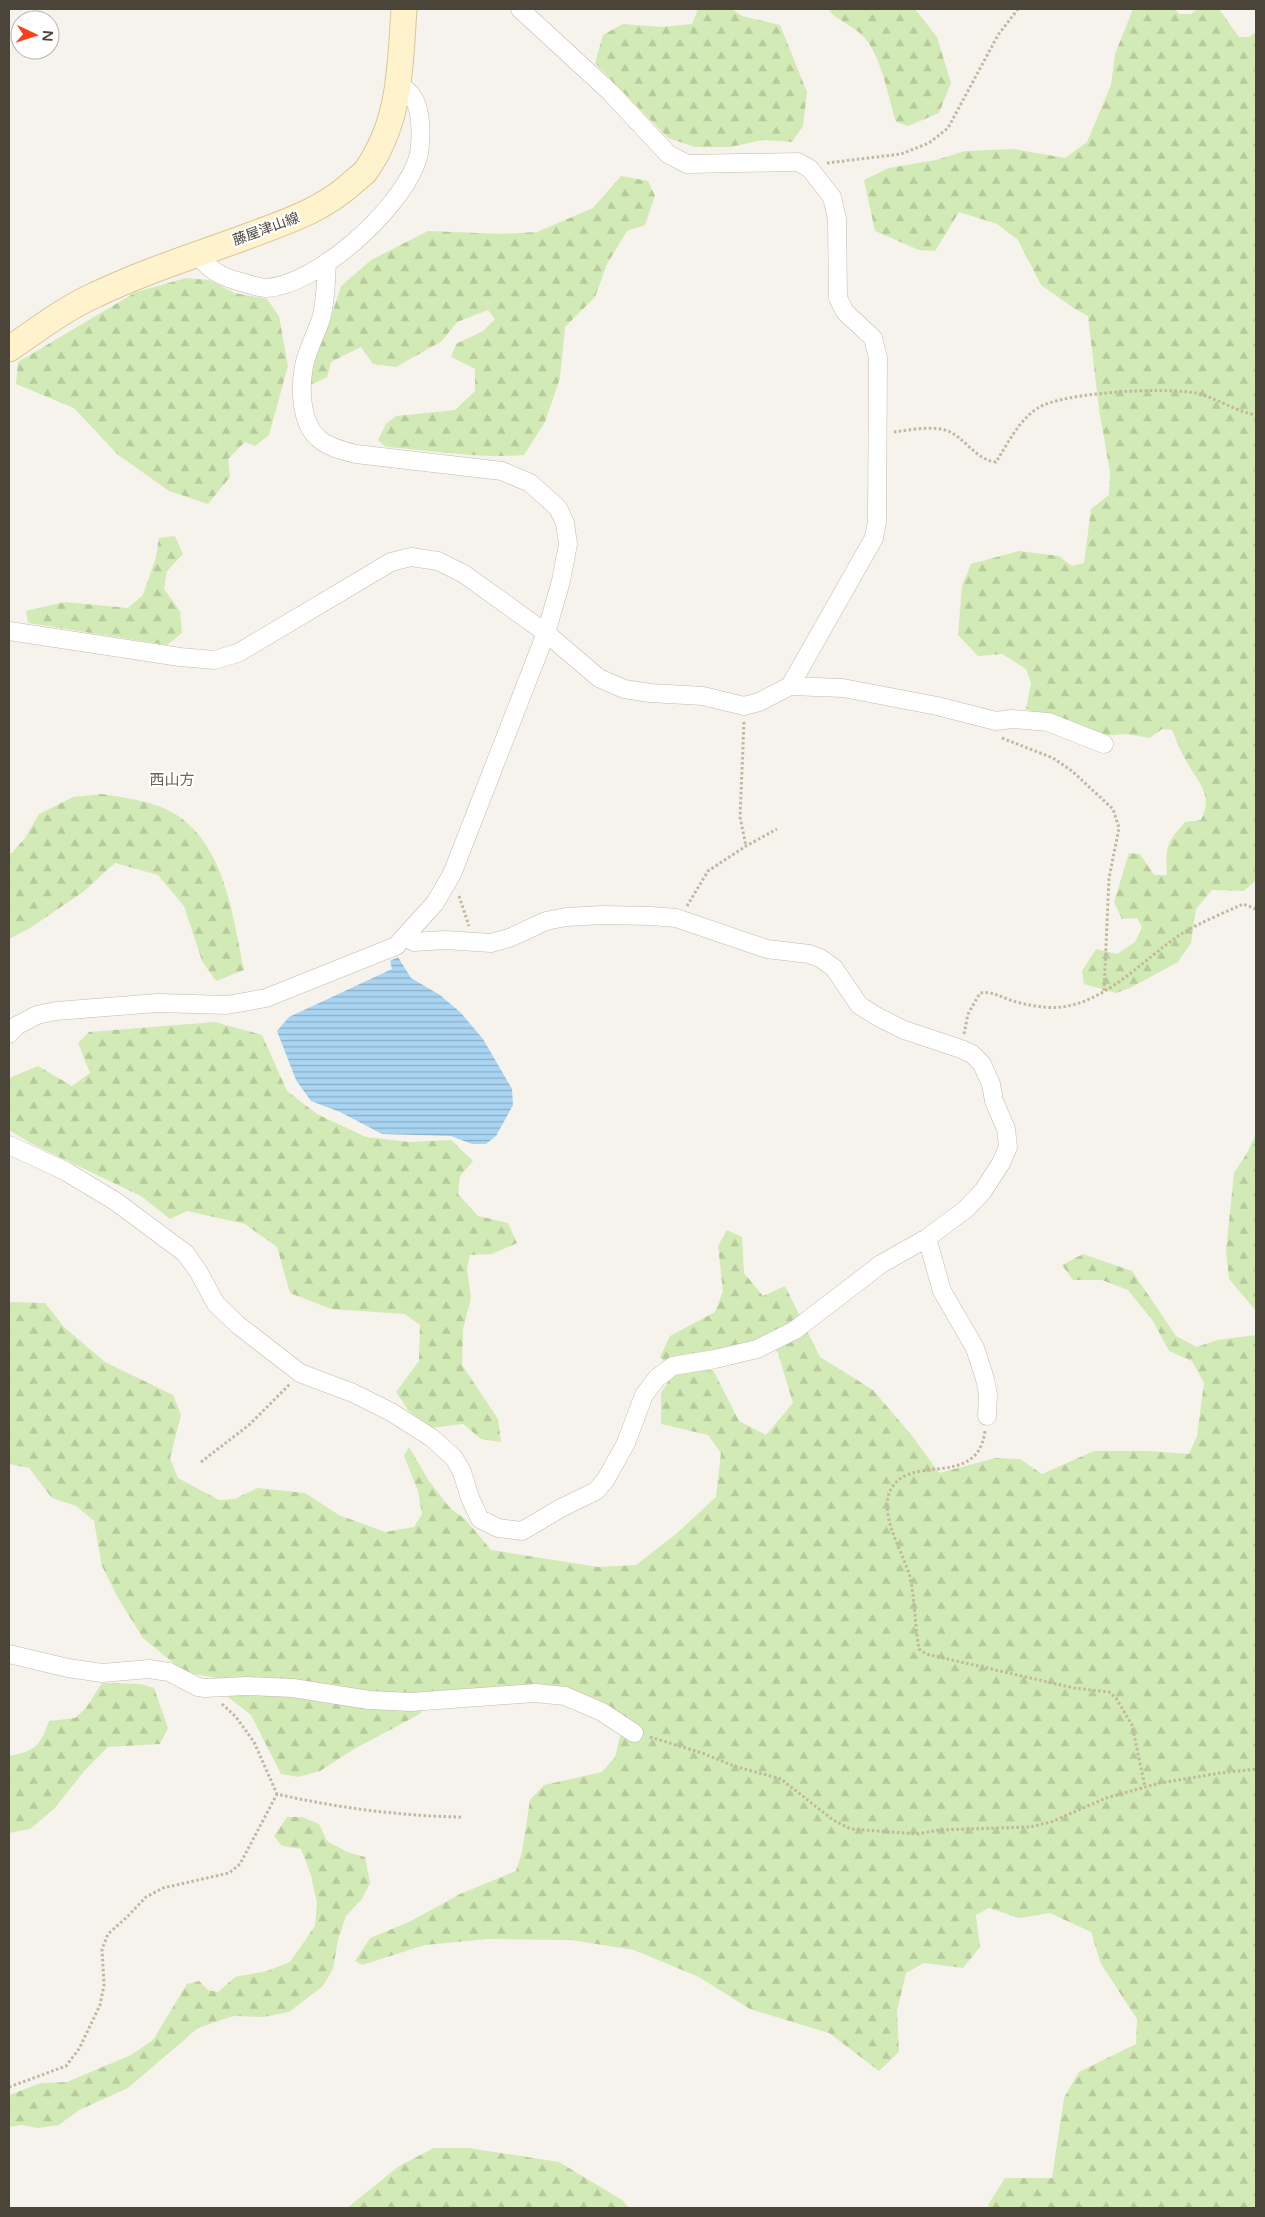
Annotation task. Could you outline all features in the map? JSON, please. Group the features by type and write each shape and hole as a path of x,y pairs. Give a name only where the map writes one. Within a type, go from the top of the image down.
{"main road":[{"name":"藤屋津山線","path":"9,349 94,295 311,213 337,197 364,173 394,113 404,9"}],"street":[{"path":"520,9 610,92 668,154 687,164 798,162 810,169 832,197 837,219 838,298 845,312 873,338 878,358 876,522 874,538 790,686"},
{"path":"198,255 204,264 221,277 266,288 291,283 327,262 372,228 399,194 416,165 422,136 419,110 409,90 398,85"},
{"path":"327,262 326,294 321,319 304,365 302,402 309,425 318,438 333,447 356,454 502,470 530,483 558,508 565,522 568,544 561,581 546,633 452,874 435,903 395,945"},
{"path":"9,631 180,658 214,660 238,653 391,562 411,557 438,561 464,574 546,633 599,678 624,689 650,693 703,696 744,706 759,702 790,686 843,688 937,706 996,721 1012,719 1048,722 1104,744"},
{"path":"9,1034 16,1026 37,1014 56,1011 158,1003 227,1005 266,998 395,945 445,940 491,943 509,938 546,921 566,918 603,915 676,918 767,949 809,954 820,958 834,968 859,1005 904,1030 972,1054 982,1064 991,1084 994,1101 1006,1129 1008,1147 1001,1163 983,1191 966,1210 927,1238 881,1264 795,1330 757,1349 673,1366 657,1378 644,1395 626,1443 606,1479 596,1491 561,1508 522,1531 498,1528 480,1519 470,1498 462,1472 454,1458 432,1438 376,1404 300,1373 238,1325 216,1304 198,1271 185,1253 115,1201 65,1171 9,1145"},
{"path":"927,1238 942,1291 975,1348 986,1379 988,1394 987,1416"},
{"path":"9,1654 68,1668 102,1673 150,1669 169,1672 198,1687 205,1688 247,1686 293,1688 369,1700 411,1702 535,1693 565,1696 602,1712 634,1732"}],"path":[{"path":"810,169 820,164 900,154 929,143 948,128 998,35 1018,9"},
{"path":"876,436 892,432 936,428 949,432 988,461 996,462 1023,420 1038,408 1060,399 1168,391 1197,393 1228,407 1256,415"},
{"path":"744,706 740,817 746,846"},
{"path":"999,736 1053,758 1072,771 1113,809 1119,828 1109,878 1104,991"},
{"path":"676,918 684,910 708,871 746,846 777,829"},
{"path":"452,874 474,943"},
{"path":"961,1049 968,1014 980,993 989,992 1015,1002 1062,1007 1104,991 1126,978 1180,935 1203,923 1243,904 1254,908 1256,911"},
{"path":"201,1462 249,1425 300,1373"},
{"path":"987,1416 982,1446 974,1458 964,1464 906,1475 894,1485 888,1498 888,1518 909,1576 919,1649 926,1654 1074,1688 1109,1692 1116,1698 1132,1726 1145,1787"},
{"path":"205,1688 236,1717 254,1742 277,1794"},
{"path":"634,1732 702,1752 734,1766 781,1778 833,1820 851,1829 918,1834 939,1830 1030,1827 1051,1822 1106,1798 1145,1787 1220,1772 1256,1769"},
{"path":"277,1794 318,1804 430,1816 462,1817"},
{"path":"9,2088 66,2066 80,2049 100,2005 104,1985 102,1949 108,1934 146,1897 163,1888 229,1873 240,1864 277,1794"}],"green space":[{"path":"698,9 732,9 742,16 780,25 807,92 803,126 792,142 763,140 730,147 695,147 668,138 595,63 603,35 623,24 661,27 692,24"},
{"path":"828,9 915,9 937,37 951,83 939,113 908,126 896,122 879,64 869,43 862,35"},
{"path":"1133,9 1175,9 1179,14 1191,14 1197,9 1219,9 1239,37 1249,37 1256,32 1256,880 1244,891 1212,890 1196,909 1191,943 1178,962 1130,988 1116,993 1084,984 1082,971 1096,949 1117,954 1135,942 1142,927 1137,918 1122,919 1114,902 1129,853 1140,854 1154,875 1167,875 1166,858 1168,846 1185,822 1201,820 1206,804 1204,791 1184,757 1172,730 1162,729 1150,738 1125,734 1104,736 1026,709 1031,683 1026,669 1002,654 978,656 958,635 962,586 971,564 1019,551 1059,556 1072,566 1084,563 1091,509 1109,495 1110,472 1099,409 1088,316 1041,285 1018,240 997,224 959,212 935,251 919,250 875,231 864,180 889,168 936,160 965,151 1013,149 1065,158 1087,142 1111,85 1115,54"},
{"path":"621,176 648,181 655,196 645,225 627,231 607,264 595,297 565,327 560,378 545,422 524,455 472,455 386,447 378,440 386,424 396,416 455,410 475,391 475,369 451,357 456,344 483,331 495,319 488,310 457,322 442,341 396,367 373,364 361,347 331,362 327,377 311,385 310,368 328,326 341,286 371,260 428,231 502,234 537,232 593,208"},
{"path":"186,278 209,280 235,293 267,299 279,316 288,366 269,435 255,446 245,442 228,459 230,477 208,504 169,491 117,454 74,408 16,384 18,362 136,292"},
{"path":"175,536 183,554 167,571 164,589 180,611 182,633 167,645 28,623 26,611 65,602 128,608 143,595 156,557 159,538"},
{"path":"102,794 158,806 175,814 192,827 216,863 224,884 231,906 244,970 216,981 202,961 184,906 158,875 115,863 83,892 30,928 9,939 9,853 12,853 25,838 39,814 73,797"},
{"path":"215,1022 262,1035 287,1091 317,1114 366,1137 409,1142 451,1140 473,1161 460,1176 458,1194 478,1216 508,1223 517,1243 492,1254 470,1255 467,1269 471,1298 463,1329 462,1365 498,1419 501,1442 481,1439 463,1424 430,1428 408,1410 396,1392 419,1361 420,1325 405,1314 331,1309 290,1293 277,1247 245,1224 187,1211 170,1219 141,1196 32,1144 9,1130 9,1078 38,1066 72,1086 90,1073 78,1043 89,1032"},
{"path":"1256,1134 1256,1311 1229,1279 1226,1251 1234,1173"},
{"path":"727,1230 742,1237 744,1273 763,1296 785,1286 820,1357 873,1390 913,1437 939,1473 996,1458 1020,1459 1042,1474 1094,1451 1149,1451 1189,1454 1197,1436 1204,1383 1192,1361 1169,1351 1153,1321 1128,1290 1102,1280 1073,1280 1062,1265 1083,1254 1132,1271 1176,1336 1197,1347 1217,1340 1256,1335 1256,2208 989,2208 988,2205 1005,2178 1052,2178 1064,2098 1079,2072 1136,2044 1137,2019 1101,1964 1091,1932 1050,1913 1019,1918 989,1908 976,1915 980,1947 963,1968 924,1963 906,1973 897,2011 899,2052 879,2071 829,2033 750,2009 699,1977 634,1950 571,1940 488,1939 425,1945 362,1965 355,1961 370,1938 409,1922 460,1894 516,1871 522,1852 530,1800 544,1785 602,1772 615,1757 621,1733 616,1717 598,1699 565,1689 521,1686 433,1691 420,1714 354,1749 320,1771 298,1777 281,1774 251,1715 228,1697 216,1678 194,1674 177,1666 143,1638 118,1598 102,1566 94,1521 76,1506 52,1498 29,1468 9,1464 9,1302 45,1303 64,1327 105,1362 173,1395 181,1415 170,1458 178,1478 219,1500 235,1499 257,1488 305,1493 339,1515 385,1532 414,1527 422,1514 418,1491 404,1456 409,1447 429,1481 450,1508 465,1519 491,1550 598,1567 636,1565 676,1534 716,1497 721,1453 708,1435 661,1424 661,1393 674,1373 713,1370 739,1421 766,1435 793,1403 778,1353 765,1337 741,1347 666,1363 660,1357 670,1336 715,1312 723,1291 718,1246"},
{"path":"102,1683 140,1684 154,1688 168,1728 160,1744 108,1747 85,1770 54,1809 30,1829 9,1833 9,1756 25,1752 36,1746 40,1742 49,1721 75,1718 86,1708"},
{"path":"287,1817 302,1817 319,1824 327,1841 347,1852 365,1857 370,1883 362,1899 346,1916 338,1940 333,1969 323,1986 289,2012 263,2017 233,2016 198,2028 128,2088 79,2110 59,2125 38,2128 22,2125 9,2127 9,2095 41,2083 67,2082 131,2055 153,2040 187,1984 199,1981 208,1990 218,1992 235,1977 267,1971 290,1962 315,1926 317,1903 311,1875 301,1849 282,1846 274,1836"},
{"path":"434,2148 469,2148 559,2162 622,2200 629,2208 347,2208 399,2166"}],"water":[{"path":"398,957 411,978 440,995 461,1013 483,1039 512,1089 513,1105 496,1136 486,1144 472,1144 451,1136 382,1134 340,1112 311,1101 296,1080 277,1031 289,1017 392,969 390,961"}],"district":[{"name":"西山方","path":"172,780"}]}
